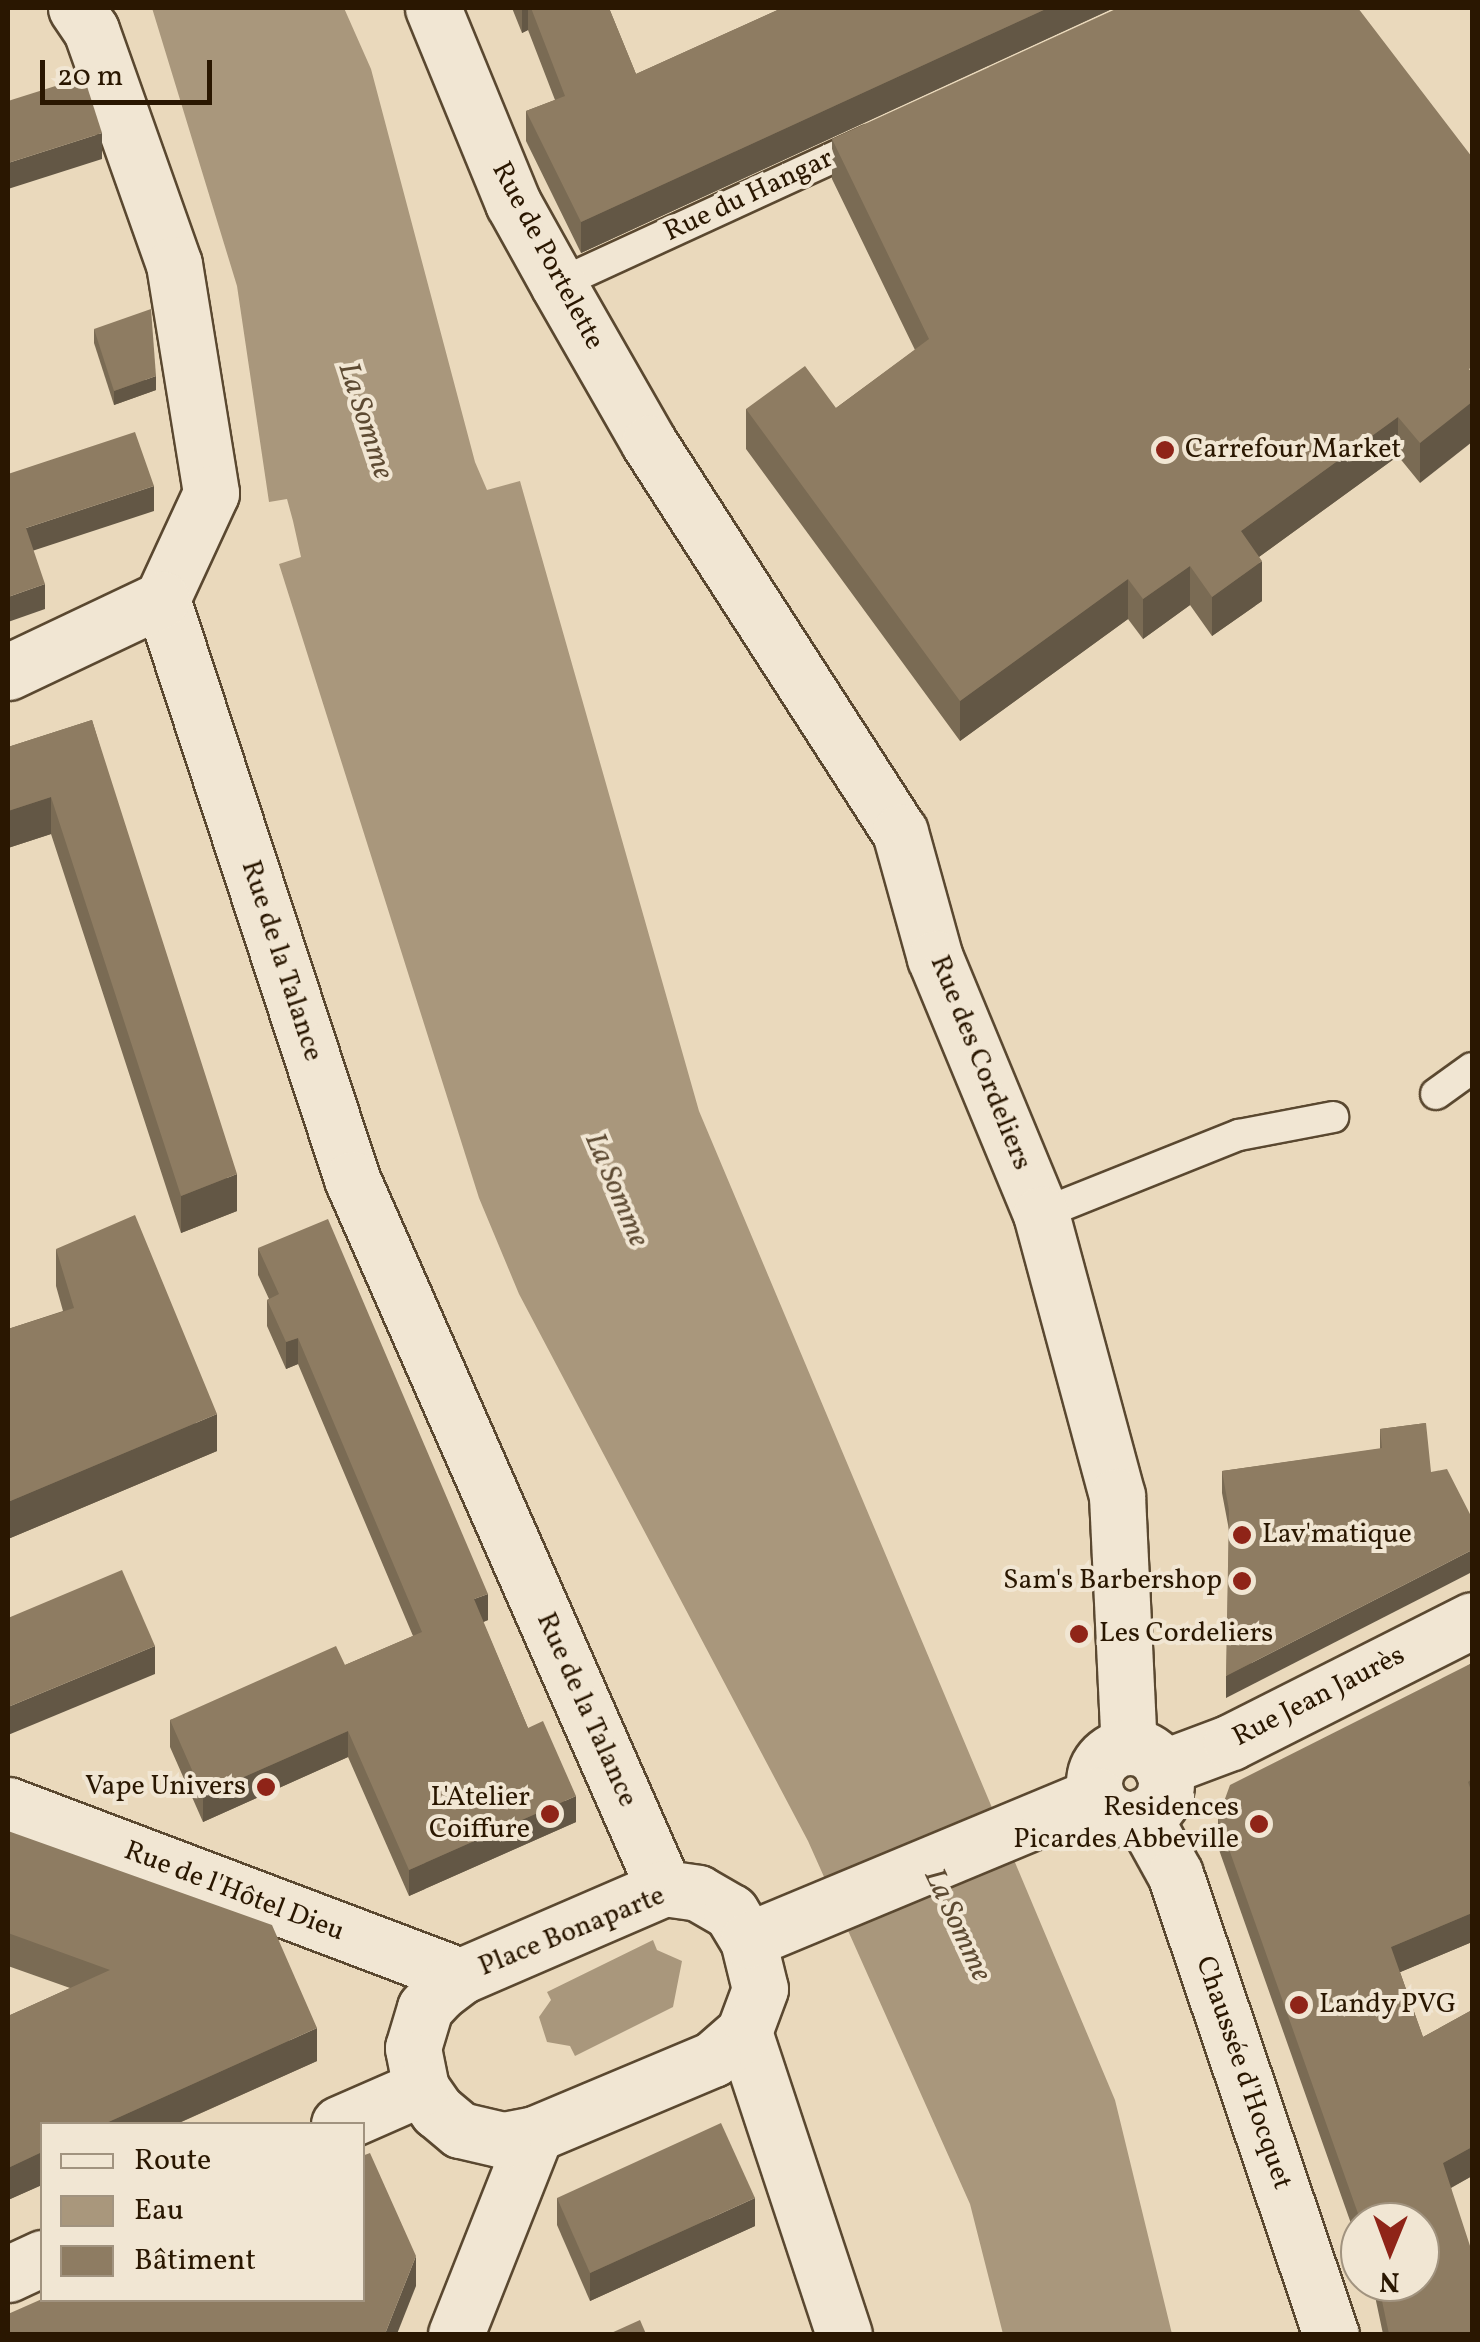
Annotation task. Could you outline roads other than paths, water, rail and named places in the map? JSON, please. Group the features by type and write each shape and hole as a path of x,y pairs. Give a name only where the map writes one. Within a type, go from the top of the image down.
{"street":[{"path":"8,672 162,599 210,493 174,264 92,30 76,8"},
{"name":"Rue de Portelette","path":"434,8 513,203 649,444"},
{"name":"Rue des Cordeliers","path":"649,444 900,832 935,958 1041,1214 1117,1496 1133,1781"},
{"name":"Rue de la Talance","path":"162,599 352,1179 664,1888"},
{"name":"Rue Jean Jaurès","path":"748,1940 1231,1742 1472,1620"},
{"name":"Chaussée d'Hocquet","path":"1133,1781 1174,1874 1331,2334"},
{"name":"Rue de l'Hôtel Dieu","path":"8,1805 461,1976"},
{"name":"Place Bonaparte","path":"422,2088 414,2048 425,2008 461,1976 664,1888 698,1893 731,1912 748,1940 760,1989 744,2032"},
{"path":"344,2122 422,2088 460,2130 503,2140 535,2134 713,2059 744,2032 844,2334"},
{"path":"456,2334 535,2134"},
{"path":"8,2274 40,2259"}],"lane":[{"name":"Rue du Hangar","path":"558,284 889,132"},
{"path":"1436,1094 1472,1068"},
{"path":"1041,1214 1239,1134 1333,1117"}],"water":[{"name":"La Somme","path":"152,8 344,8 371,69 475,462 487,490 520,481 699,1111 1115,2100 1172,2334 1003,2334 970,2204 808,1841 519,1294 479,1198 279,564 301,557 293,521 287,499 269,502 237,286"},
{"path":"653,1940 657,1950 682,1961 673,2007 575,2056 570,2046 547,2042 539,2017 551,2000 547,1992"}],"place":[{"name":"Carrefour Market","path":"1165,450"},
{"name":"Lav'matique","path":"1242,1535"},
{"name":"Sam's Barbershop","path":"1242,1581"},
{"name":"Les Cordeliers","path":"1079,1634"},
{"name":"Vape Univers","path":"266,1787"},
{"name":"L'Atelier Coiffure","path":"550,1814"},
{"name":"Residences Picardes Abbeville","path":"1259,1824"},
{"name":"Landy PVG","path":"1299,2005"}]}
